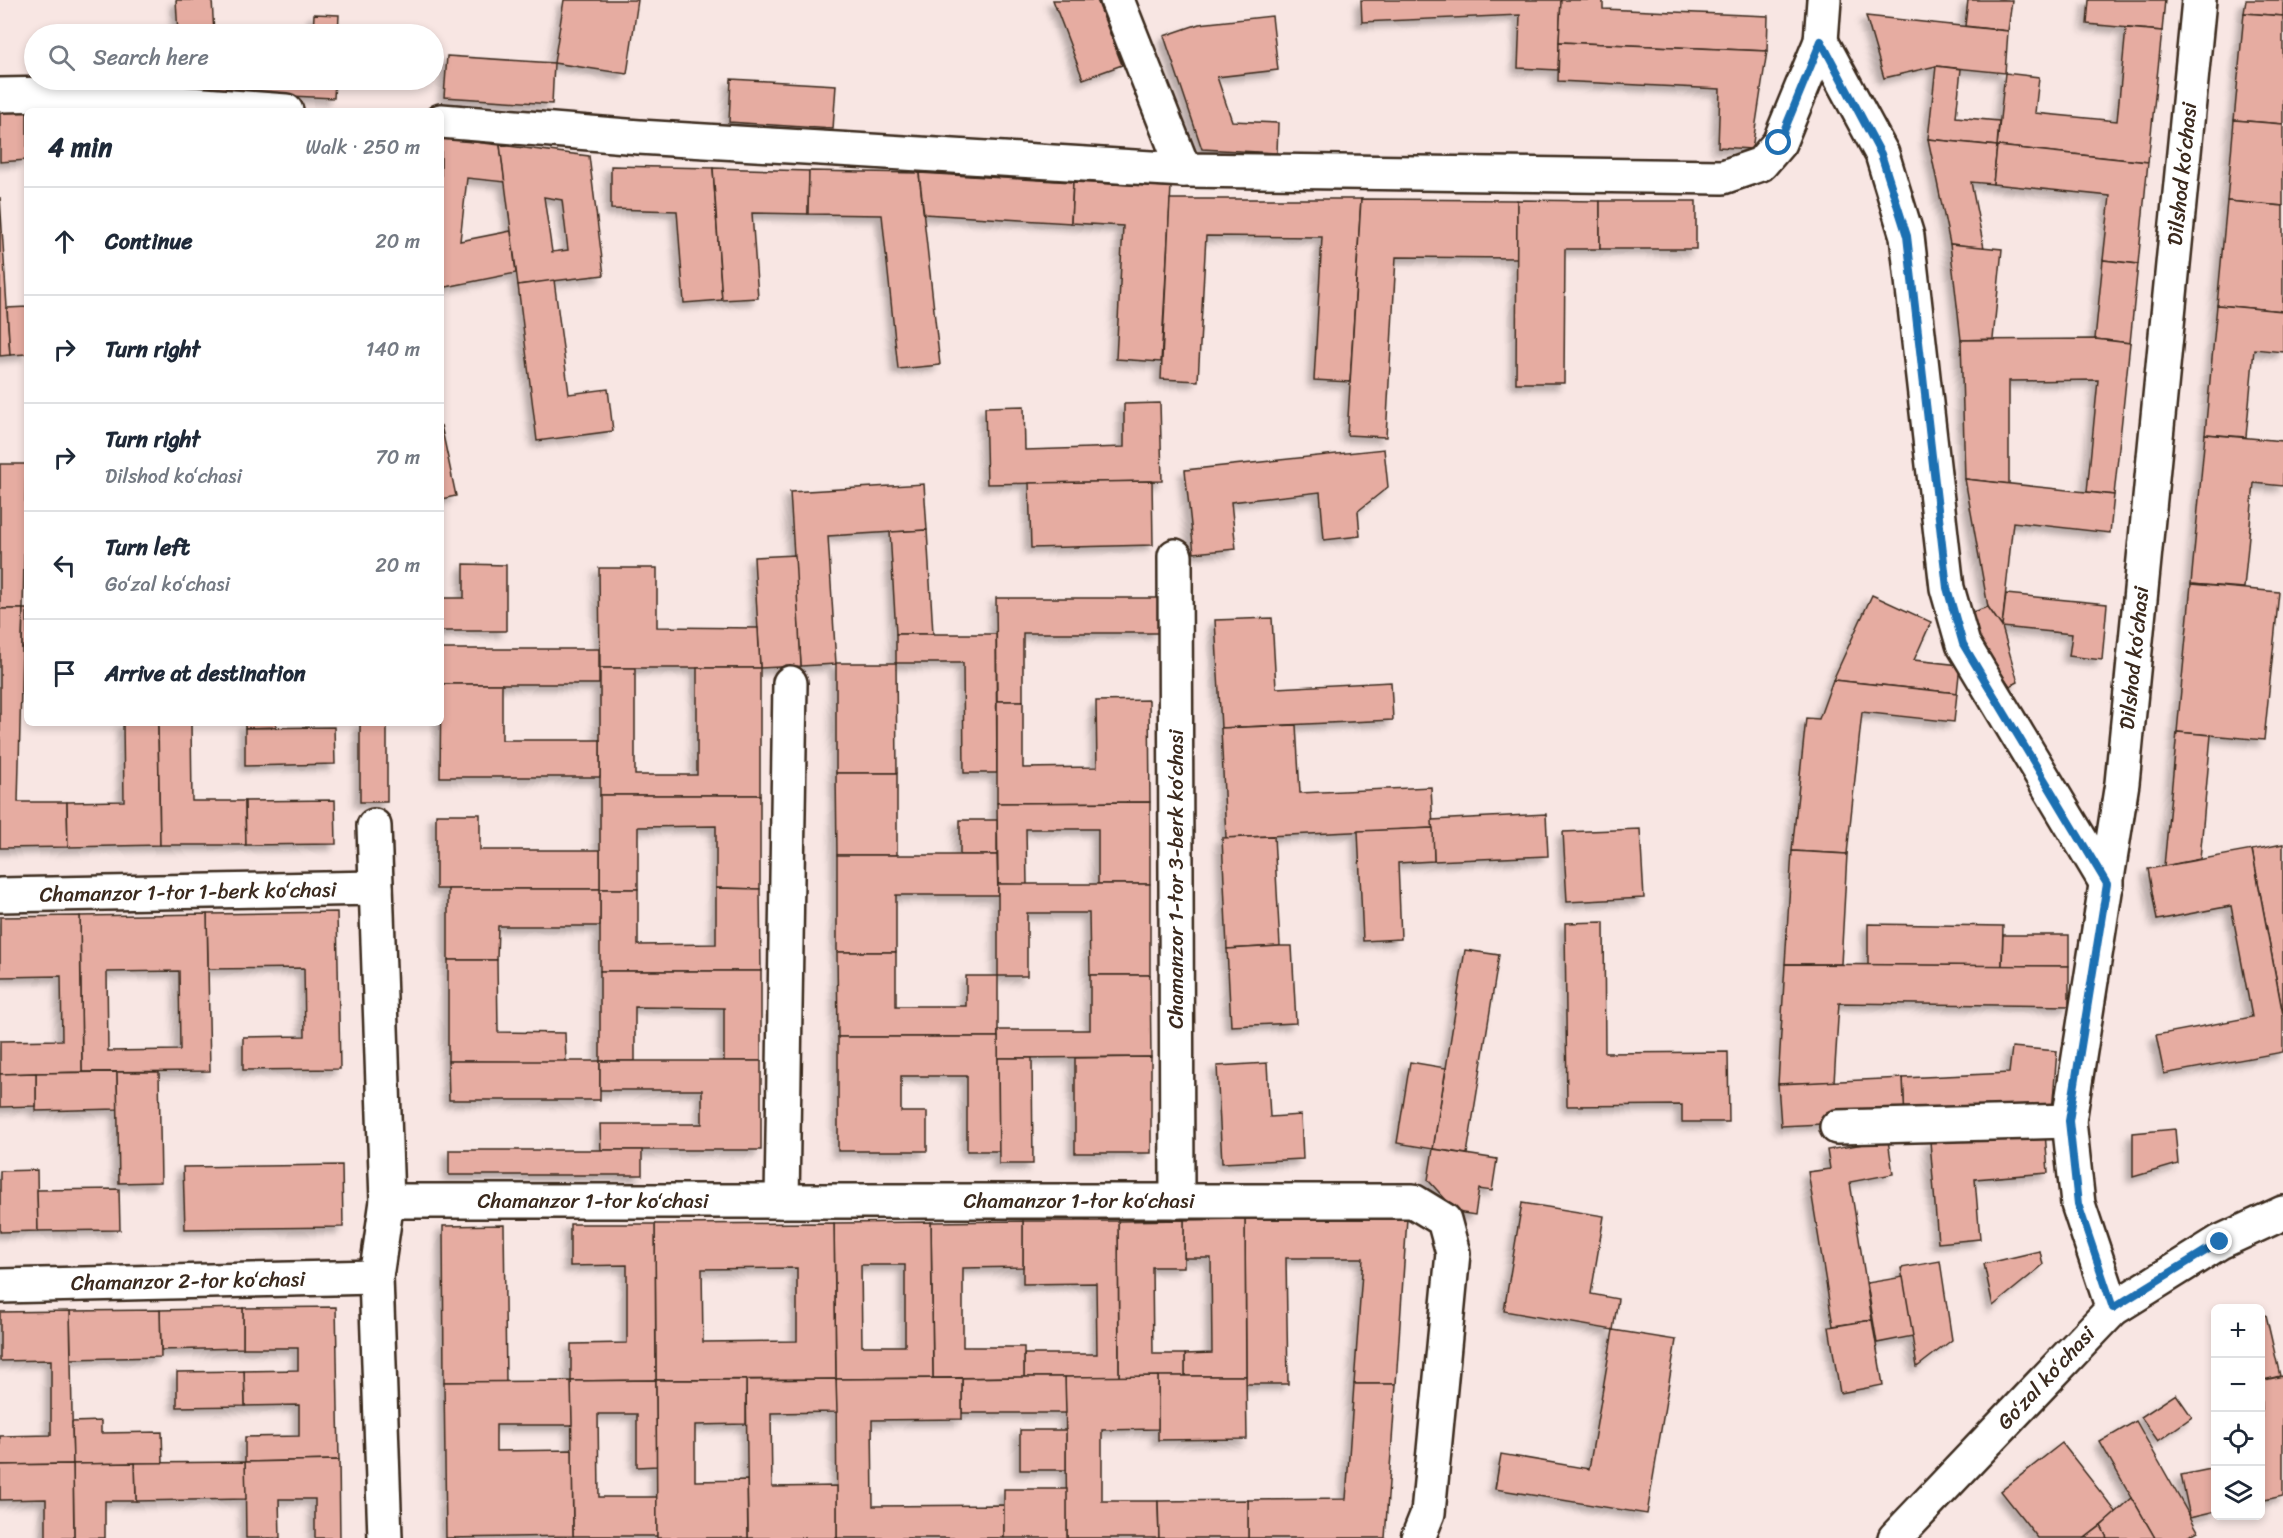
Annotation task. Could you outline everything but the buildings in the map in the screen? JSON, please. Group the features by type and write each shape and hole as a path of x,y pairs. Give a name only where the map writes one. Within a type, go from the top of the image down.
{"street":[{"path":"1117,0 1184,170"},
{"path":"444,121 639,137 1184,170 1723,177 1761,164 1779,143 1821,41 1824,0"},
{"name":"Dilshod koʻchasi","path":"2113,1308 2078,1204 2069,1121 2122,783 2199,0"},
{"path":"1821,41 1881,154 1907,236 1947,588 1963,644 2107,884"},
{"path":"0,95 52,94 245,108"},
{"name":"Chamanzor 1-tor 3-berk koʻchasi","path":"1175,556 1177,1201"},
{"path":"782,1201 790,683"},
{"path":"374,826 387,1201 376,1276 385,1538"},
{"name":"Chamanzor 1-tor 1-berk koʻchasi","path":"0,896 376,888"},
{"path":"1837,1127 2069,1121"},
{"name":"Chamanzor 1-tor koʻchasi","path":"387,1201 1413,1201 1444,1220 1453,1253 1428,1513 1418,1538"},
{"name":"Goʻzal koʻchasi","path":"1895,1538 2113,1308 2220,1242 2283,1213"},
{"name":"Chamanzor 2-tor koʻchasi","path":"0,1286 376,1276"}],"route":[{"path":"1779,143 1821,41 1881,154 1907,236 1947,588 1963,644 2107,884 2069,1121 2078,1204 2113,1308 2220,1242"}]}
